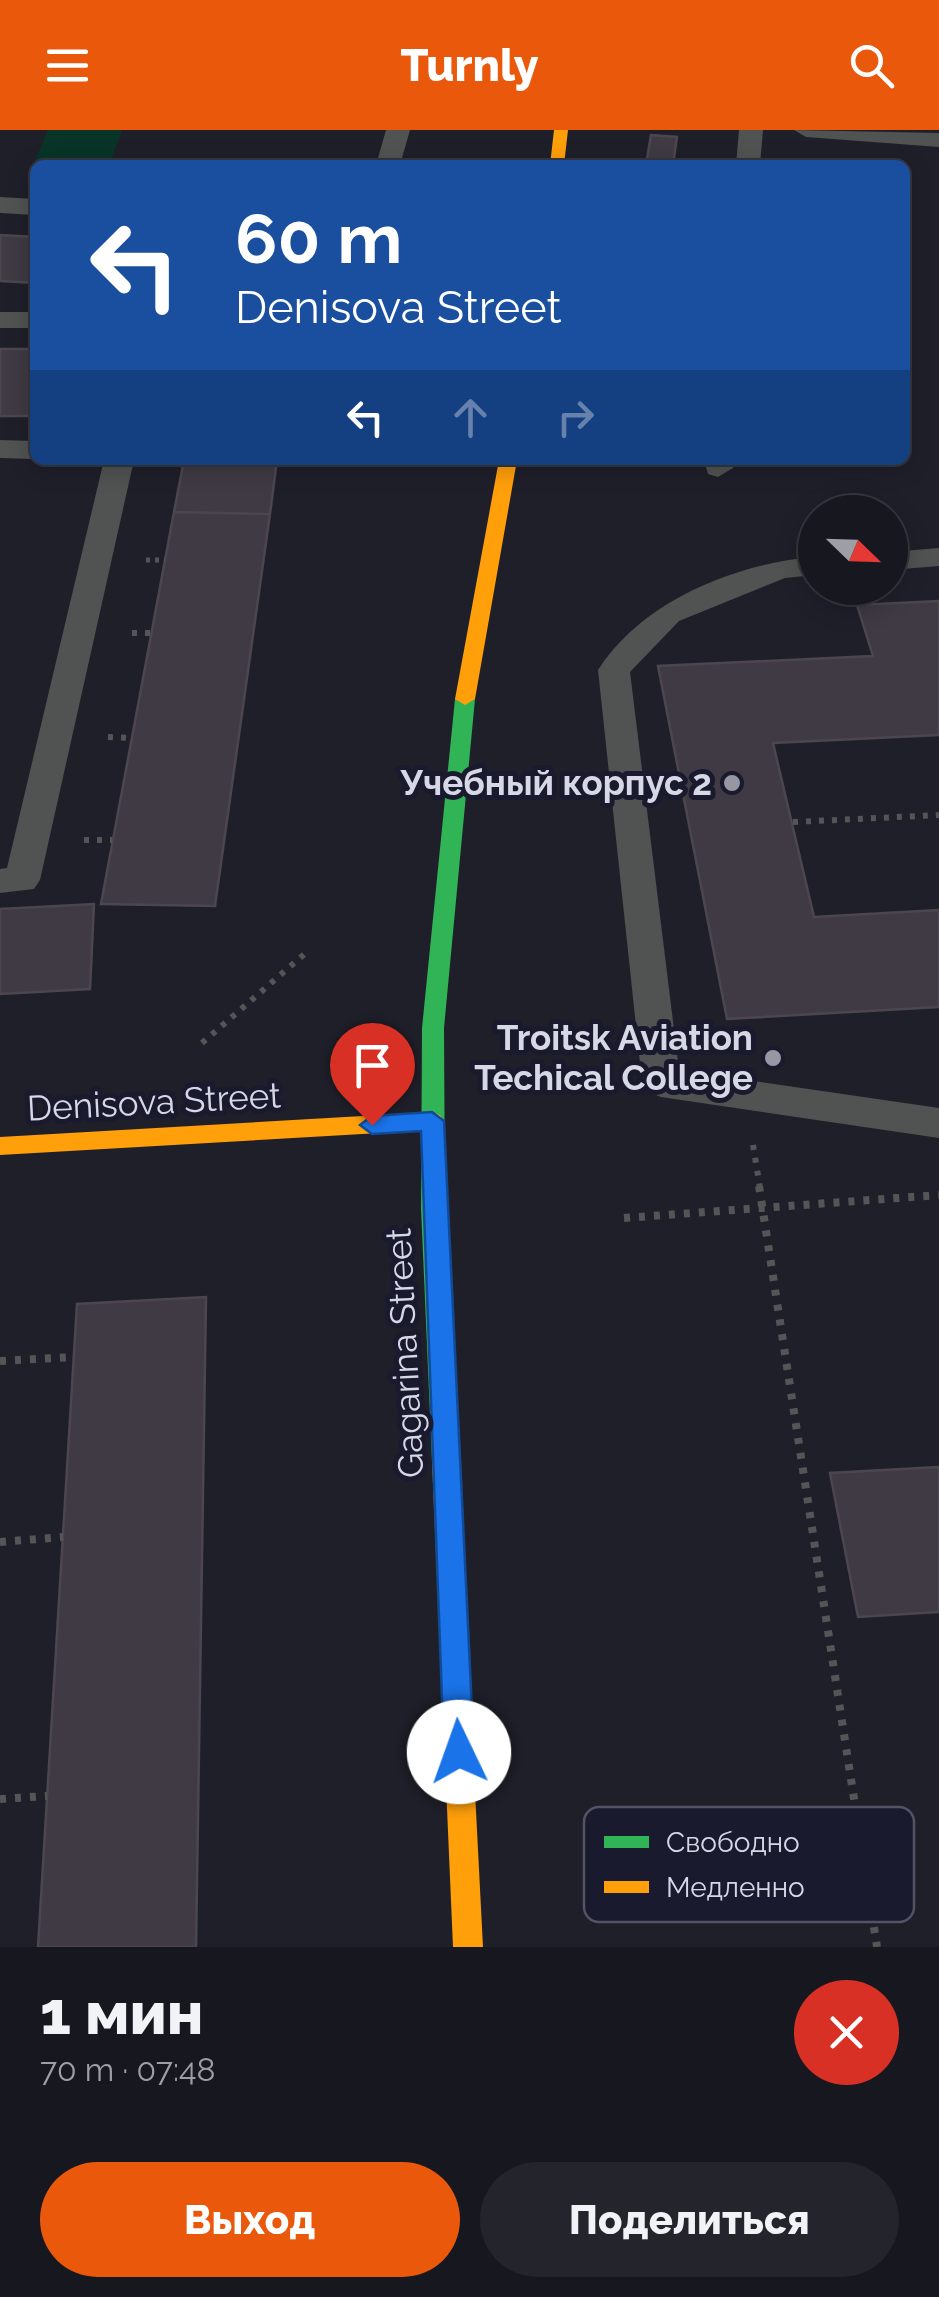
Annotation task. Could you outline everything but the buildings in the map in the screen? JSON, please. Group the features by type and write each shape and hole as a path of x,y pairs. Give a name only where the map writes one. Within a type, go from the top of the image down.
{"main road":[{"path":"557,160 561,130"},
{"name":"Gagarina Street","path":"468,1947 432,1208 433,1028 458,735 507,465"},
{"name":"Denisova Street","path":"0,1146 432,1121"}],"lane":[{"path":"389,160 398,130"},
{"path":"749,160 752,130"},
{"path":"806,130 939,140"},
{"path":"0,205 30,207"},
{"path":"0,320 30,320"},
{"path":"0,450 30,450"},
{"path":"0,881 22,880 118,465"},
{"path":"908,560 939,557"},
{"path":"798,567 780,569 668,614 614,670 661,1082 939,1123"}],"path":[{"path":"793,822 939,815"},
{"path":"202,1043 308,951"},
{"path":"747,1094 760,1206 855,1807"},
{"path":"624,1218 939,1195"},
{"path":"0,1361 74,1357"},
{"path":"0,1542 63,1538"},
{"path":"0,1799 47,1796"},
{"path":"873,1922 877,1947"}],"green space":[{"path":"48,130 122,130 111,160 35,160"}],"traffic: fast":[{"path":"445,1461 433,1207 433,1028 465,699"}],"traffic: slow":[{"path":"558,160 561,130"},
{"path":"465,699 507,465"},
{"path":"0,1146 432,1121"},
{"path":"445,1461 468,1947"}],"place":[{"name":"Учебный корпус 2","path":"732,783"},
{"name":"Troitsk Aviation Techical College","path":"773,1058"}],"route":[{"path":"372,1125 432,1121 432,1208 459,1752"}]}
